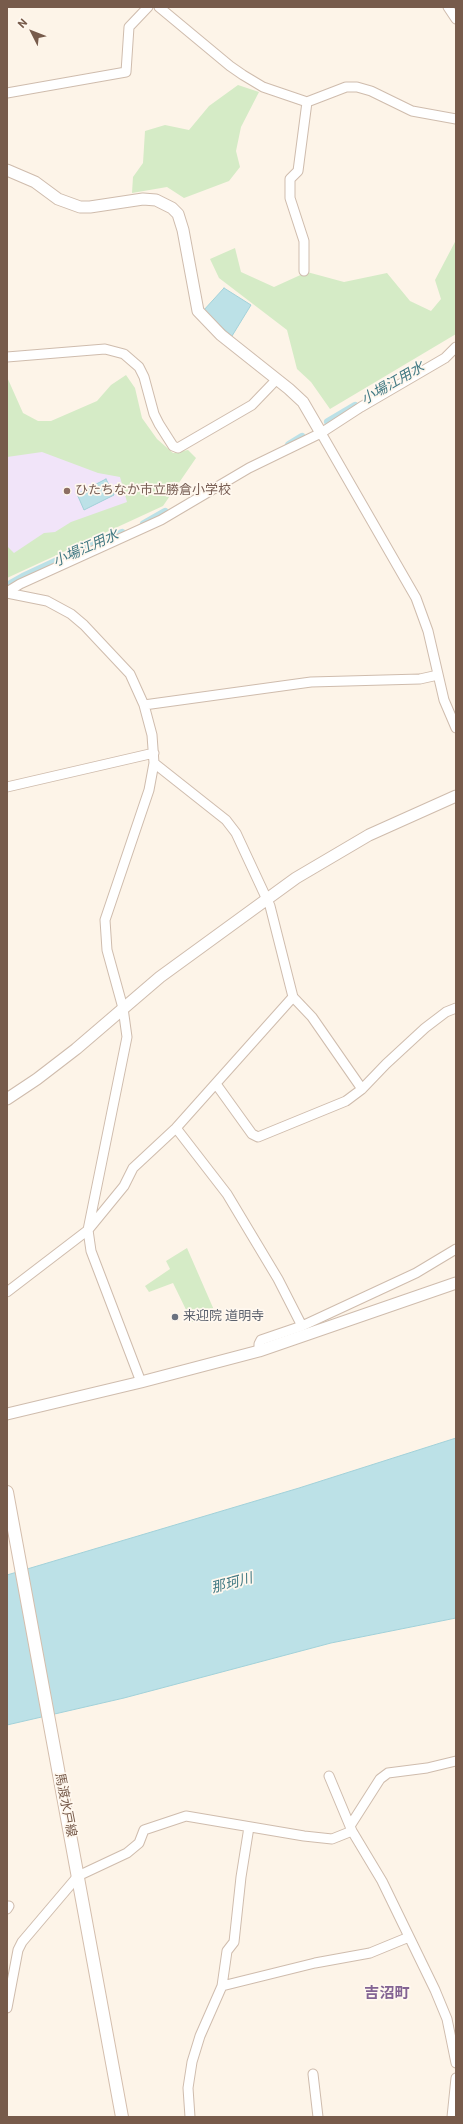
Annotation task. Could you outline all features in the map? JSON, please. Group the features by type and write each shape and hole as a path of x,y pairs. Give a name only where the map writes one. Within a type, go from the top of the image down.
{"main road":[{"name":"馬渡水戸線","path":"7,1492 122,2117"}],"street":[{"path":"7,93 126,72 129,27 148,7"},
{"path":"159,7 230,66 263,87 307,102 346,87 357,87 370,91 412,111 456,119"},
{"path":"448,7 456,19"},
{"path":"304,271 304,241 290,198 290,179 298,171 307,102"},
{"path":"7,170 35,182 58,199 80,207 90,208 143,199 156,200 172,208 178,214 183,230 198,311 221,335 277,379 303,402 416,598 428,631 444,700 456,728"},
{"path":"7,593 20,584 161,520 249,468 321,433 361,407 444,358 456,347"},
{"path":"7,357 105,349 124,354 139,367 144,377 158,424 173,446 178,448 252,405 277,379"},
{"path":"7,593 47,602 71,614 84,625 123,666 135,683 144,705 152,735 154,763 149,790 105,920 107,950 123,1008 127,1037 88,1230 93,1258 141,1382"},
{"path":"144,705 311,682 420,679 438,675"},
{"path":"7,787 154,753"},
{"path":"154,763 226,820 236,832 270,906 293,997 312,1017 362,1089"},
{"path":"7,1099 37,1080 160,977 266,899 338,852 369,835 456,796"},
{"path":"7,1292 88,1230 124,1186 133,1168 176,1128 293,997"},
{"path":"216,1084 252,1134 258,1137 346,1101 362,1089 386,1064 425,1028 446,1012 456,1008"},
{"path":"176,1128 199,1155 227,1194 278,1279 302,1326"},
{"path":"259,1351 259,1344 261,1340 302,1326 416,1273 456,1249"},
{"path":"7,1414 141,1382 259,1351 456,1283"},
{"path":"7,2008 18,1950 22,1942 78,1876 127,1853 139,1843 144,1830 175,1818 186,1816 332,1839 351,1829 380,1779 388,1773 427,1768 456,1762"},
{"path":"329,1776 351,1829 382,1881 435,1990 447,2019 456,2063"},
{"path":"190,2117 188,2088 192,2062 200,2036 222,1986 227,1951 234,1942 241,1877 249,1826"},
{"path":"222,1986 315,1964 370,1953 409,1937"},
{"path":"7,1956 16,1959"},
{"path":"313,2074 318,2117"},
{"path":"452,2117 456,2078"}],"shaded area":[{"name":"ひたちなか市立勝倉小学校","path":"39,445 121,467 135,514 7,560 7,446"}],"green space":[{"path":"238,85 259,92 241,127 236,151 240,167 229,181 184,198 167,187 132,193 133,177 143,163 145,131 165,125 189,130 209,106"},
{"path":"456,240 456,334 330,409 311,382 297,369 287,330 219,278 210,259 235,248 241,272 274,287 307,272 344,282 387,273 410,301 431,311 441,299 435,280"},
{"path":"126,375 135,388 142,418 157,439 173,453 188,450 196,458 163,506 7,578 7,546 14,553 44,533 55,532 71,522 127,502 120,477 98,473 42,452 7,457 7,377 23,413 38,421 51,421 97,401 111,385"},
{"path":"187,1248 214,1310 192,1322 173,1283 149,1292 145,1286 170,1269 166,1261"}],"water":[{"path":"224,288 251,305 232,336 203,311"},
{"path":"106,479 114,495 84,510 77,494"},
{"name":"那珂川","path":"456,1438 456,1618 331,1643 124,1698 7,1725 7,1575 299,1488"}],"waterway":[{"name":"小場江用水","path":"328,422 355,406"},
{"name":"小場江用水","path":"289,445 302,437"},
{"name":"小場江用水","path":"144,524 165,512"},
{"name":"小場江用水","path":"7,586 81,550 122,533"}],"place":[{"name":"ひたちなか市立勝倉小学校","path":"67,491"},
{"name":"来迎院 道明寺","path":"175,1317"}],"district":[{"name":"吉沼町","path":"387,1994"}]}
